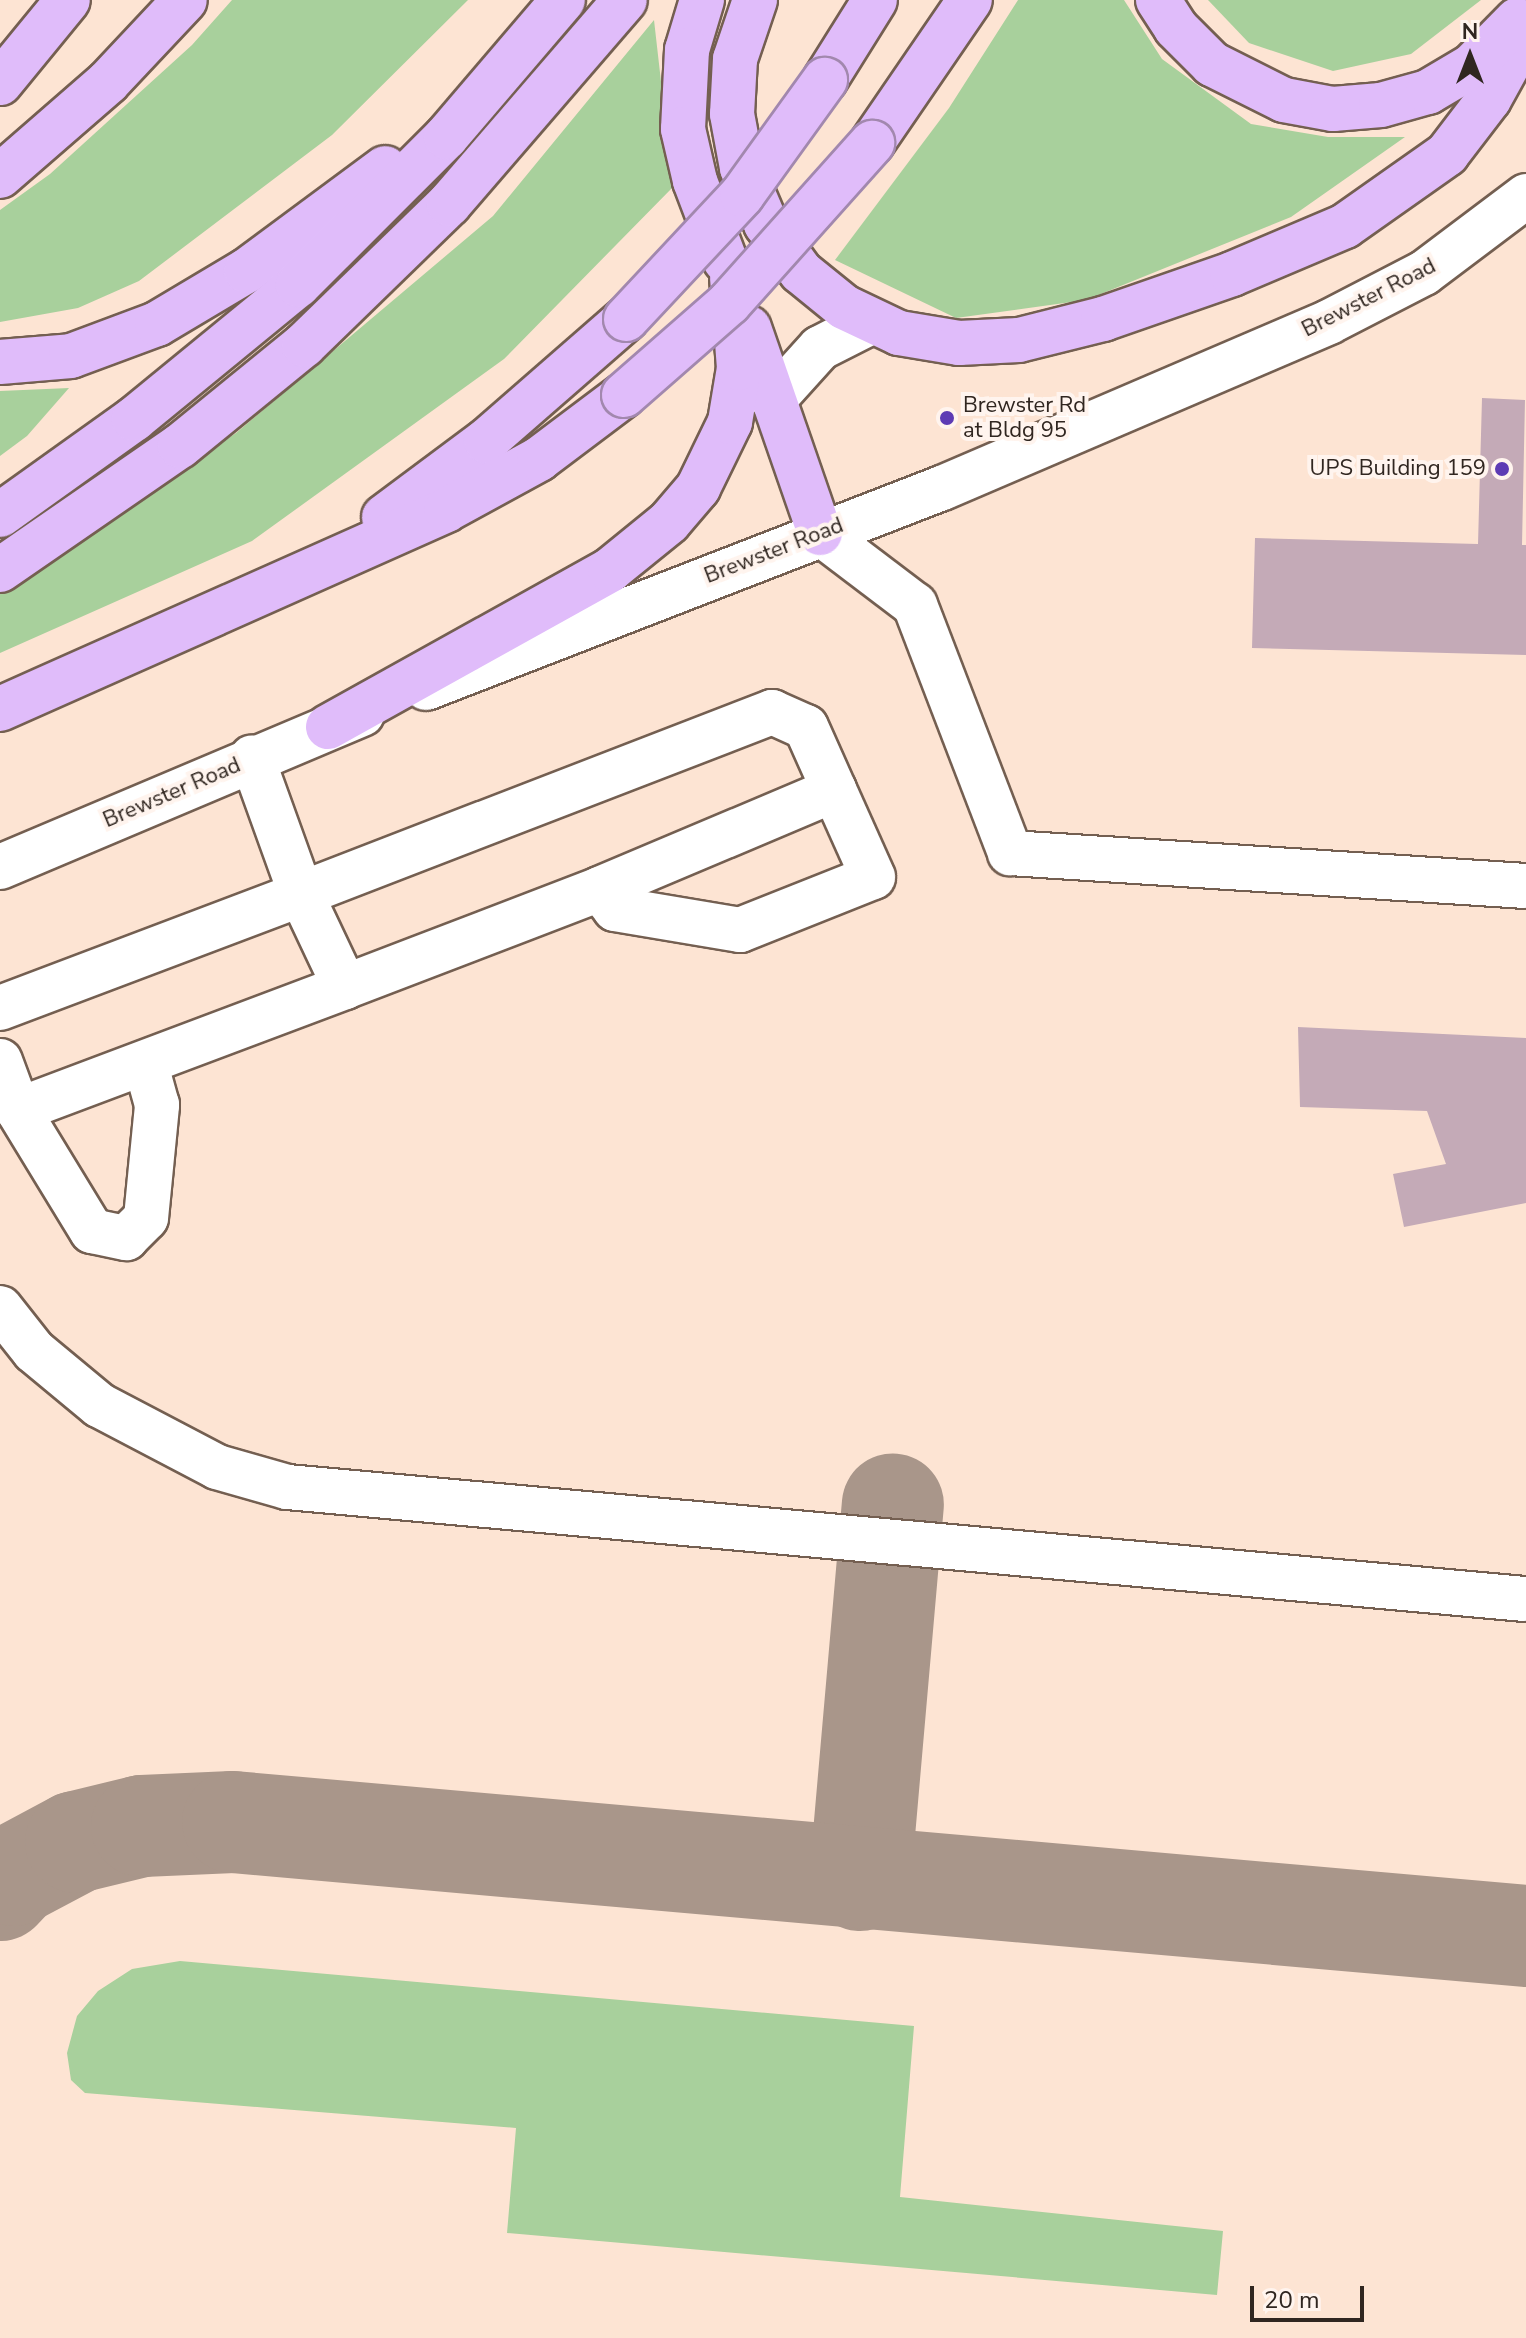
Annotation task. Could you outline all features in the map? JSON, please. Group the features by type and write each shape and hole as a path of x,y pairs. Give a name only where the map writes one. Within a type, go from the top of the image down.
{"highway":[{"path":"0,83 68,0"},
{"path":"0,176 82,107 185,0"},
{"path":"0,515 134,419 298,285 492,86 563,0"},
{"path":"0,570 180,446 304,345 449,204 625,0"},
{"path":"702,0 687,50 683,129 695,181 732,278 820,533"},
{"path":"755,0 731,87 742,168 782,251 821,291 871,322 899,333 959,343 1019,340 1150,305 1315,240 1374,209 1447,154 1489,99 1526,32"},
{"path":"191,627 324,555 431,484 626,319 742,195 825,80 875,0"},
{"path":"0,709 191,627 481,493 539,459 624,395 729,303 872,143 970,0"},
{"path":"1158,0 1185,38 1224,71 1284,100 1333,109 1406,100 1450,81 1491,49 1526,9"},
{"path":"0,362 42,360 98,348 185,309 280,248 492,86"},
{"path":"328,727 610,570 669,522 698,488 730,422 739,368 732,278"}],"street":[{"name":"Brewster Road","path":"0,867 328,727 942,488 1329,322 1424,273 1526,196"},
{"path":"773,400 820,348 871,322"},
{"path":"820,533 915,605 1010,853 1526,886"},
{"path":"0,1008 772,712 806,727 873,877 740,930 615,909 600,889"},
{"path":"252,758 301,894 345,987"},
{"path":"18,1110 146,1065 600,889 834,790"},
{"path":"0,1061 18,1110 92,1231 126,1238 146,1218 157,1105 146,1065"},
{"path":"0,1308 34,1351 99,1405 217,1467 287,1487 1526,1599"}],"green space":[{"path":"232,0 468,0 332,135 139,281 78,308 0,322 0,210 50,174 192,45"},
{"path":"1018,0 1124,0 1162,59 1251,124 1328,137 1405,137 1291,217 1086,300 956,318 835,260 949,108"},
{"path":"1208,0 1481,0 1411,54 1333,71 1249,43"},
{"path":"654,20 673,187 504,359 252,541 0,653 0,590 236,433 493,216"},
{"path":"69,388 27,436 0,456 0,391"},
{"path":"180,1961 914,2026 900,2197 1223,2231 1217,2295 507,2233 516,2128 85,2093 71,2080 67,2053 77,2016 98,1991 132,1969"}],"building":[{"name":"UPS Building 159","path":"1482,398 1525,400 1522,545 1526,545 1526,655 1252,648 1255,538 1478,544"},
{"path":"1298,1027 1526,1038 1526,1203 1404,1227 1393,1174 1446,1164 1427,1111 1300,1107"}],"taxiway":[{"path":"860,1880 893,1504"},
{"path":"0,1890 14,1875 76,1842 142,1826 233,1822 1526,1936"}],"place":[{"name":"Brewster Rd at Bldg 95","path":"947,418"},
{"name":"UPS Building 159","path":"1502,469"}]}
